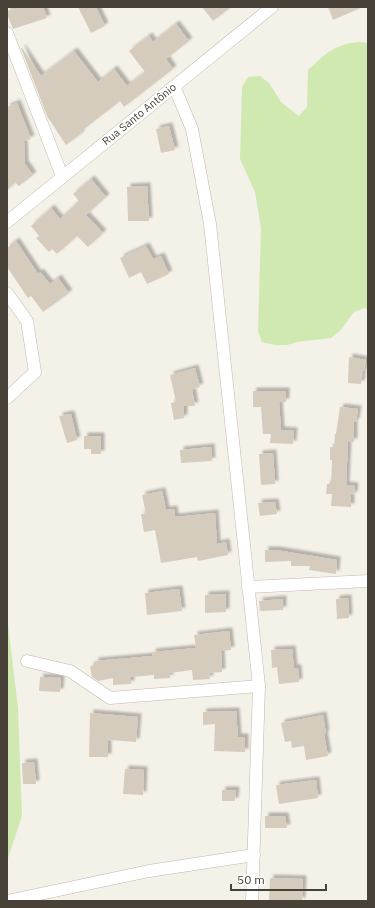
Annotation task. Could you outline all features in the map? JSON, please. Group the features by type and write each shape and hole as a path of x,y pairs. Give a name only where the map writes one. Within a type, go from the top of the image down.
{"street":[{"name":"Rua Santo Antônio","path":"7,222 272,7"},
{"path":"7,33 62,176"},
{"path":"174,86 192,129 210,224 259,686 252,901"},
{"path":"7,293 27,321 35,372 7,398"},
{"path":"248,587 368,581"},
{"path":"27,661 70,671 110,698 259,686"},
{"path":"7,901 149,871 254,855"}],"green space":[{"path":"359,42 368,43 368,310 365,308 354,312 340,331 331,338 297,342 287,345 275,345 262,342 258,331 261,228 255,192 240,159 242,87 248,77 260,76 269,83 281,102 299,116 307,107 308,70 331,51 343,45"},
{"path":"7,616 18,708 22,816 7,861"}],"building":[{"path":"18,7 43,7 47,18 13,29 7,11"},
{"path":"78,7 96,7 105,26 91,33"},
{"path":"202,7 231,7 213,21"},
{"path":"328,7 363,7 333,20"},
{"path":"176,24 189,41 166,59 173,69 124,107 120,101 80,132 81,134 66,145 47,116 21,48 41,76 74,51 98,82 114,69 127,86 145,72 129,51 149,36 153,42"},
{"path":"17,103 31,139 24,141 25,164 33,175 19,186 15,182 7,191 7,107"},
{"path":"169,126 175,150 161,153 156,129"},
{"path":"91,179 106,197 86,215 103,233 88,247 77,236 57,254 52,249 49,252 36,238 39,236 31,226 51,208 60,219 79,201 73,194"},
{"path":"147,186 149,221 128,221 127,187"},
{"path":"16,241 38,274 40,272 50,284 58,278 69,293 43,312 31,296 28,298 7,267 7,248"},
{"path":"146,246 153,259 161,256 169,274 147,284 141,272 129,278 120,258"},
{"path":"349,357 366,360 361,384 348,383"},
{"path":"195,368 200,387 192,389 195,406 184,406 184,418 174,420 171,403 176,402 170,375"},
{"path":"253,391 286,391 286,402 279,402 281,430 294,431 293,444 270,443 271,434 263,434 261,407 253,407"},
{"path":"340,407 358,409 356,422 354,422 354,442 348,442 346,485 355,486 354,495 351,495 351,507 331,506 332,494 326,494 327,484 331,484 332,460 330,460 330,447 334,447"},
{"path":"71,414 77,440 67,443 59,416"},
{"path":"84,436 101,436 101,454 91,454 91,449 84,449"},
{"path":"211,447 212,461 181,463 180,450"},
{"path":"273,453 275,484 261,485 259,454"},
{"path":"162,491 166,510 174,509 175,517 215,513 217,544 226,542 228,555 198,561 197,557 161,563 155,530 144,532 141,514 146,514 142,495"},
{"path":"275,502 277,514 260,516 258,503"},
{"path":"265,550 276,550 337,560 336,574 309,570 310,566 291,566 291,561 265,562"},
{"path":"179,589 182,611 147,615 145,593"},
{"path":"226,594 226,612 205,613 205,595"},
{"path":"348,598 349,618 337,619 336,599"},
{"path":"283,599 283,610 260,611 259,601"},
{"path":"229,631 231,650 221,651 222,672 209,673 210,679 193,680 192,670 170,673 170,678 154,679 154,675 131,677 131,684 113,685 113,678 98,681 92,677 90,666 95,665 95,661 153,656 152,652 196,648 194,635"},
{"path":"292,649 294,668 298,668 299,682 279,684 277,667 272,668 271,650"},
{"path":"40,677 61,678 60,692 39,691"},
{"path":"236,711 238,737 245,737 245,752 214,751 215,724 203,725 203,712"},
{"path":"90,713 138,717 136,742 108,740 108,757 89,757"},
{"path":"323,715 326,734 324,734 328,756 306,760 304,746 292,748 291,741 285,742 281,723"},
{"path":"34,762 36,784 23,784 22,763"},
{"path":"125,769 144,770 143,795 123,794"},
{"path":"316,780 318,798 279,804 276,785"},
{"path":"222,790 236,790 235,801 222,801"},
{"path":"265,816 285,816 287,828 265,828"},
{"path":"270,878 303,879 302,901 269,901"}]}
